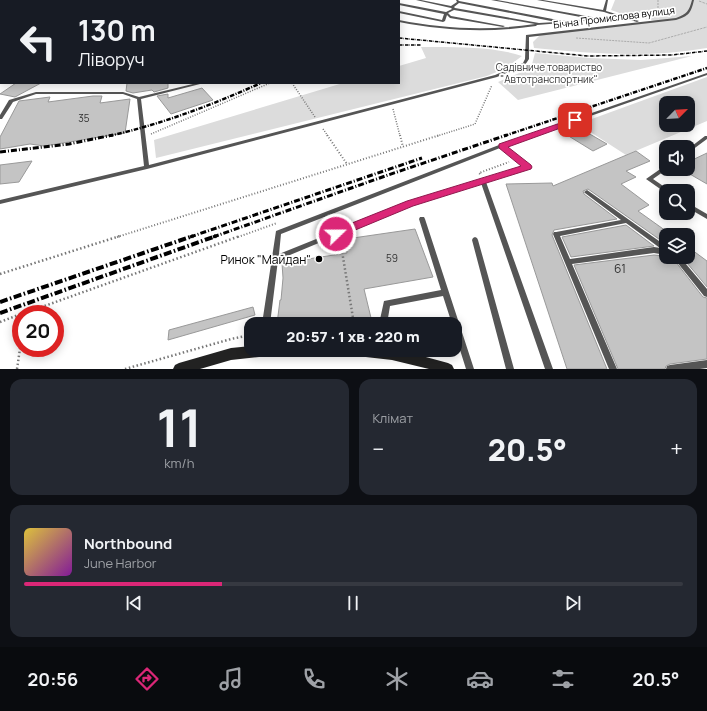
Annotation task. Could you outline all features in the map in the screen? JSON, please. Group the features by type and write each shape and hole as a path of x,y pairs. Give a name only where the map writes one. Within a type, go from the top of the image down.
{"street":[{"path":"179,369 231,354 244,352"},
{"path":"406,357 448,369"}],"lane":[{"path":"417,0 539,24"},
{"path":"492,0 598,20"},
{"path":"538,0 604,11 640,22"},
{"path":"604,11 608,0"},
{"name":"Бічна Промислова вулиця","path":"527,36 676,19 686,16 691,9 693,0"},
{"path":"443,21 446,13 453,8 456,1 567,22"},
{"path":"0,202 147,167 496,76 524,64 528,59 527,36 516,29 450,17 446,13 400,4"},
{"path":"400,12 443,21 451,30"},
{"path":"400,21 426,27 451,30 516,29 539,24 624,17"},
{"path":"267,317 278,233 501,146 707,74"},
{"path":"0,118 11,101 36,93 122,93 139,98 198,84"},
{"path":"139,98 147,167"},
{"path":"695,146 707,137"},
{"path":"275,258 410,203 528,167 501,146"},
{"path":"659,172 649,179 659,186"},
{"path":"483,181 549,369"},
{"path":"587,192 659,244"},
{"path":"695,209 707,217"},
{"path":"422,219 470,369"},
{"path":"613,369 556,234 627,221"},
{"path":"475,240 510,369"},
{"path":"568,262 654,250 659,251"},
{"path":"682,264 707,294"},
{"path":"384,317 387,303 446,292"},
{"path":"670,369 707,364"}],"path":[{"path":"657,20 658,0"},
{"path":"570,38 649,43 707,27"},
{"path":"0,274 475,124 496,76"},
{"path":"144,137 268,84"},
{"path":"293,84 347,164"},
{"path":"391,103 403,147"},
{"path":"48,305 279,223"},
{"path":"336,234 341,245 353,317"},
{"path":"0,322 12,318"},
{"path":"125,369 231,338 244,336"},
{"path":"17,369 19,357"}],"green space":[{"name":"Садівниче товариство \"Автотранспортник\"","path":"615,0 707,0 707,48 664,53 621,54 534,48 533,42 540,35 658,21 631,17 611,10"},
{"path":"421,47 458,47 498,50 522,56 506,68 487,76 156,158 154,140 340,84 400,84 400,66 426,58"},
{"name":"Садівниче товариство \"Автотранспортник\"","path":"535,53 589,58 641,60 692,56 518,100 498,82 531,68"},
{"path":"707,77 707,121 695,126 695,96 659,96 659,132 681,132 626,155 578,124"}],"building":[{"path":"15,84 39,84 15,97 0,94"},
{"path":"127,84 168,84 168,88 154,92 152,90 133,93 126,91"},
{"path":"202,88 213,100 171,114 157,96 168,94 168,98"},
{"path":"102,96 100,103 130,99 125,133 44,146 30,144 0,149 0,137 19,101 50,97 48,102"},
{"path":"581,129 607,144 593,151 567,135"},
{"path":"636,151 650,161 626,171 636,177 621,184 649,205 638,211 662,228 659,228 659,239 588,189 583,191 584,194 617,219 554,230 552,235 607,369 567,369 506,184 552,183 553,186"},
{"path":"707,153 707,184 693,176 695,176 695,159"},
{"path":"32,161 19,182 0,184 0,165"},
{"path":"626,225 654,246 571,257 562,237"},
{"path":"415,229 433,277 364,289 371,317 278,317 283,278 282,263 347,253 344,237 352,236 353,238"},
{"path":"695,252 707,261 707,287 688,264 695,264"},
{"path":"654,255 659,256 659,264 677,264 703,297 707,298 707,359 670,364 666,366 665,369 618,369 574,265"},
{"path":"253,307 255,315 168,340 169,330"}],"railway":[{"path":"400,38 588,56 672,55 707,51"},
{"path":"400,45 421,45"},
{"path":"504,136 707,68"},
{"path":"113,135 148,126 186,113 259,84"},
{"path":"0,152 69,144 113,135"},
{"path":"109,136 113,135"},
{"path":"213,237 388,175 507,135"},
{"path":"190,237 422,158"},
{"path":"0,302 193,236"},
{"path":"0,313 216,236"}],"place":[{"name":"Ринок \"Майдан\"","path":"319,259"}],"route":[{"path":"336,234 410,203 528,167 501,146 575,120"}]}
